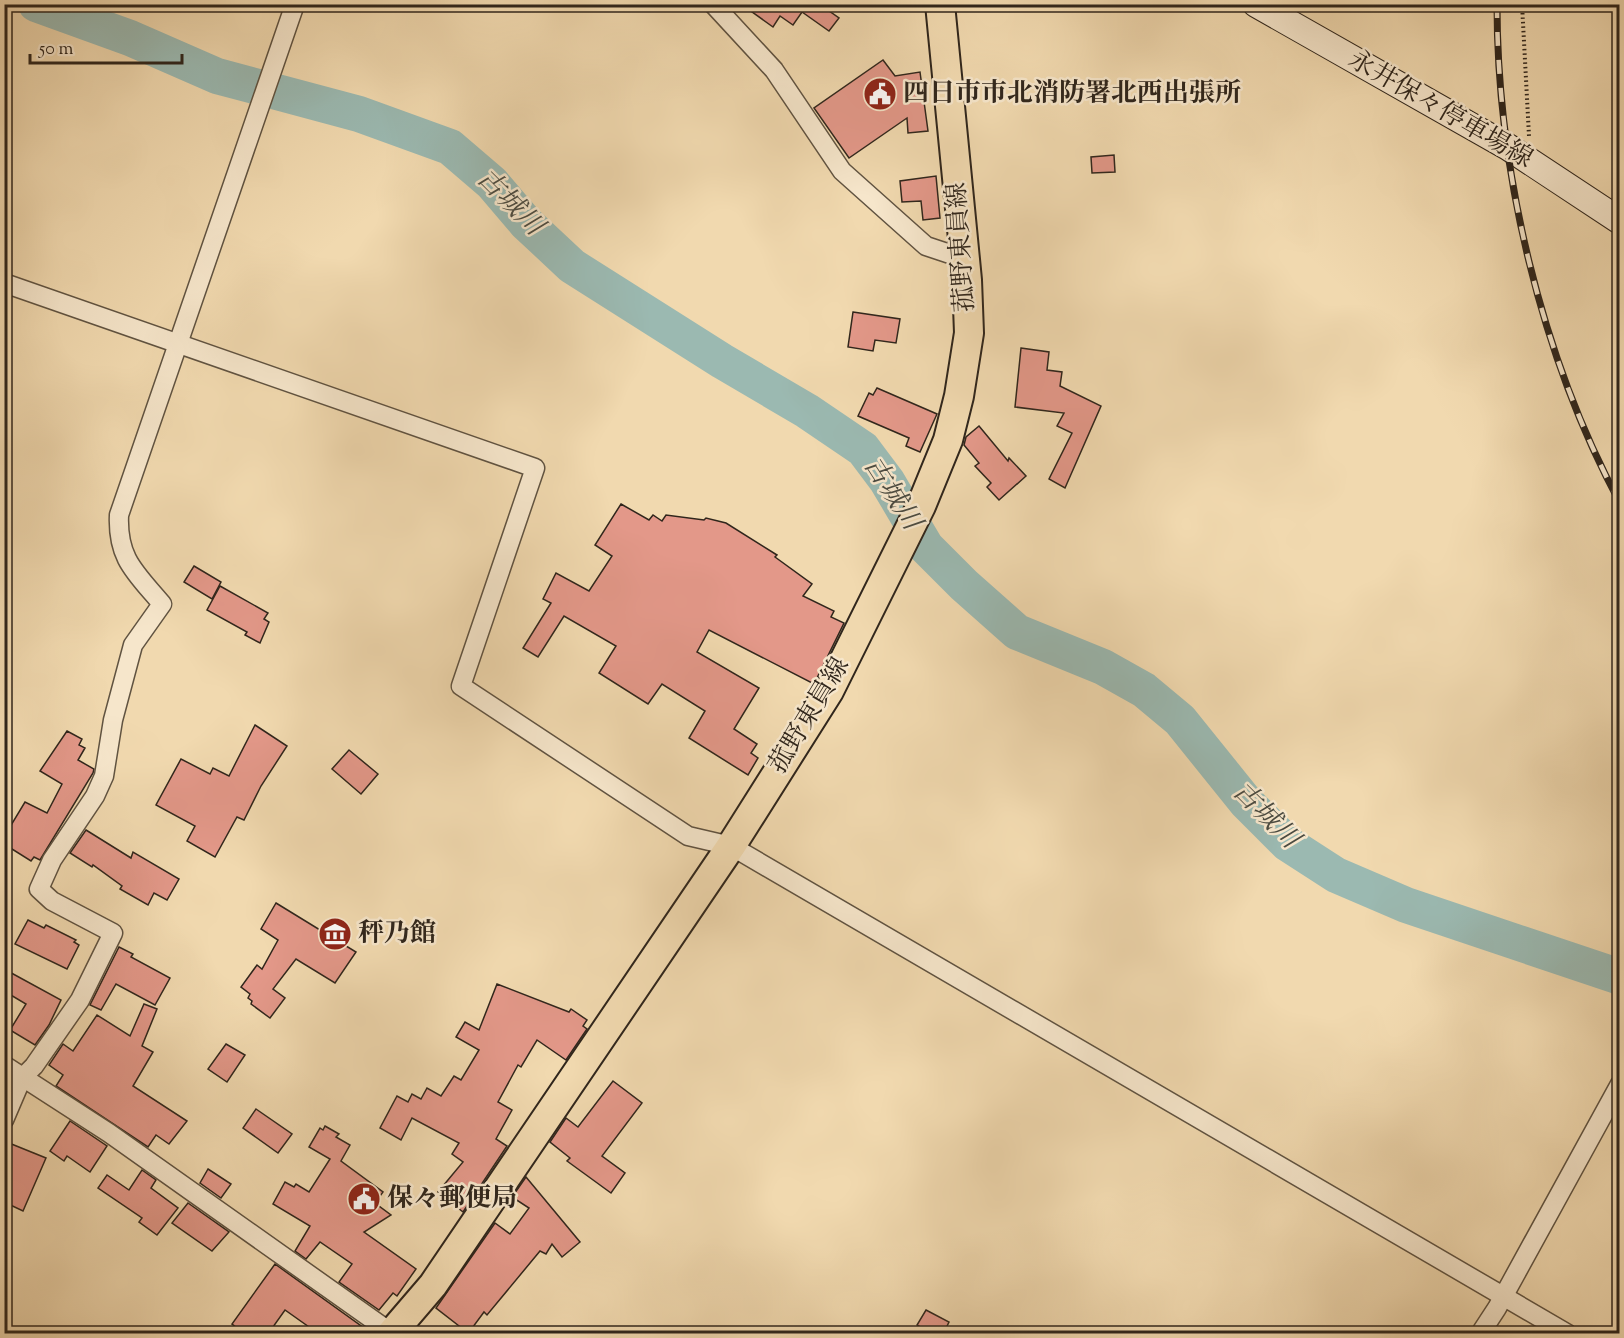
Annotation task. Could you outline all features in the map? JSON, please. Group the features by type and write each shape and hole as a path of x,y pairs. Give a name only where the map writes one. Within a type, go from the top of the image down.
{"main road":[{"name":"菰野東員線","path":"392,1333 433,1285 731,846 829,691 921,506 948,440 959,396 969,333 965,259 940,4"},
{"name":"永井保々停車場線","path":"1256,4 1531,160 1620,221"}],"street":[{"path":"4,1120 22,1078 34,1066 80,1000 113,933 52,901 39,889 52,860 95,796 104,776 114,720 134,645 162,604 130,565 118,539 119,515 180,344 295,4"},
{"path":"713,4 774,70 842,171 926,246 965,259"},
{"path":"4,283 535,468 461,686 688,836 731,846 1568,1334"},
{"path":"4,1065 109,1133 392,1333"},
{"path":"1480,1334 1620,1084"}],"path":[{"path":"1522,4 1531,160"}],"building":[{"path":"741,4 819,4 839,18 829,31 802,12 793,25 780,16 773,27"},
{"path":"883,60 895,76 920,72 928,131 908,133 907,118 849,158 814,108"},
{"path":"1114,155 1115,172 1092,173 1091,157"},
{"path":"936,176 940,218 923,220 921,201 902,202 900,181"},
{"path":"853,312 900,319 896,343 875,340 873,351 848,347"},
{"path":"1021,348 1049,352 1047,370 1062,372 1060,386 1101,406 1065,488 1049,479 1072,433 1057,426 1064,413 1015,407"},
{"path":"877,388 937,414 920,452 906,446 909,438 858,416 869,393 873,395"},
{"path":"979,426 1008,461 1009,458 1026,476 999,500 987,487 991,483 975,466 979,463 964,445 966,437"},
{"path":"621,504 649,520 653,515 662,521 666,515 704,520 706,518 726,523 777,555 775,557 812,584 803,596 834,611 831,617 844,623 814,684 709,630 697,652 759,688 734,729 757,744 751,753 758,758 748,775 689,738 705,711 662,684 648,704 599,673 616,646 564,616 538,657 523,648 551,603 543,599 556,573 589,591 612,556 595,545"},
{"path":"194,566 221,582 212,599 184,582"},
{"path":"220,586 268,613 264,619 269,622 260,643 245,635 247,632 207,610"},
{"path":"255,725 287,746 261,786 244,820 237,817 215,857 187,841 195,826 156,805 181,759 210,774 213,768 229,776"},
{"path":"67,731 82,739 79,745 85,748 78,760 94,769 93,773 40,860 34,857 31,861 4,844 4,823 10,827 25,802 47,813 62,784 40,771"},
{"path":"349,750 378,774 361,794 332,769"},
{"path":"86,830 131,858 133,852 179,879 167,900 154,893 148,905 120,889 122,886 93,865 92,867 70,853"},
{"path":"276,903 356,952 335,983 296,959 273,989 285,998 270,1018 251,1004 252,1001 248,998 250,994 241,987 257,965 262,969 278,940 261,929"},
{"path":"28,920 44,928 46,925 76,940 74,942 79,945 67,969 15,944"},
{"path":"119,947 133,954 131,957 170,978 155,1005 116,984 101,1010 90,1005"},
{"path":"4,969 61,1000 49,1025 35,1045 10,1030 26,1004 4,991"},
{"path":"497,984 569,1012 571,1009 587,1020 583,1026 587,1029 566,1060 537,1040 521,1067 518,1065 498,1102 512,1110 496,1139 507,1146 463,1212 438,1192 463,1162 452,1154 459,1143 412,1118 401,1140 380,1128 397,1096 408,1102 412,1094 421,1099 427,1088 441,1096 454,1076 461,1080 479,1050 456,1037 465,1022 479,1030"},
{"path":"144,1004 157,1009 142,1046 153,1052 133,1086 187,1121 169,1144 156,1135 148,1147 56,1086 63,1075 49,1065 63,1044 73,1051 97,1015 130,1036"},
{"path":"226,1044 245,1055 227,1082 208,1069"},
{"path":"613,1081 642,1103 602,1156 625,1173 611,1193 567,1161 570,1158 550,1142 566,1118 578,1127"},
{"path":"256,1109 292,1134 278,1153 243,1128"},
{"path":"70,1121 107,1146 90,1172 67,1156 64,1161 50,1151"},
{"path":"325,1126 339,1134 336,1137 350,1145 341,1161 383,1192 375,1203 391,1215 364,1232 416,1269 397,1296 393,1293 379,1310 339,1282 352,1264 320,1242 306,1259 295,1251 310,1226 273,1204 285,1182 294,1187 296,1184 309,1192 330,1159 309,1147 320,1128 323,1130"},
{"path":"9,1143 46,1158 23,1211 4,1202 4,1153"},
{"path":"208,1169 231,1184 221,1198 200,1183"},
{"path":"142,1170 156,1180 151,1188 178,1208 157,1235 139,1222 142,1218 98,1188 107,1175 129,1190"},
{"path":"526,1177 580,1242 562,1257 552,1244 546,1254 540,1251 487,1315 484,1312 470,1331 465,1327 463,1329 436,1308 495,1223 510,1234 529,1208 512,1197"},
{"path":"188,1203 229,1232 212,1251 172,1223"},
{"path":"275,1264 364,1328 360,1334 319,1334 285,1310 268,1334 245,1334 232,1324"},
{"path":"926,1310 949,1322 943,1334 932,1334 917,1325"}],"waterway":[{"name":"古城川","path":"36,4 130,38 217,76 359,114 450,147 492,183 526,223 572,266 722,361 807,411 863,449 887,481 926,547 964,585 1017,632 1103,667 1144,690 1180,720 1246,802 1288,844 1336,875 1406,905 1620,977"}],"railway":[{"path":"1497,4 1499,67 1505,131 1515,196 1529,261 1546,325 1567,387 1620,503"}],"place":[{"name":"四日市市北消防署北西出張所","path":"880,94"},
{"name":"秤乃館","path":"335,934"},
{"name":"保々郵便局","path":"364,1199"}]}
